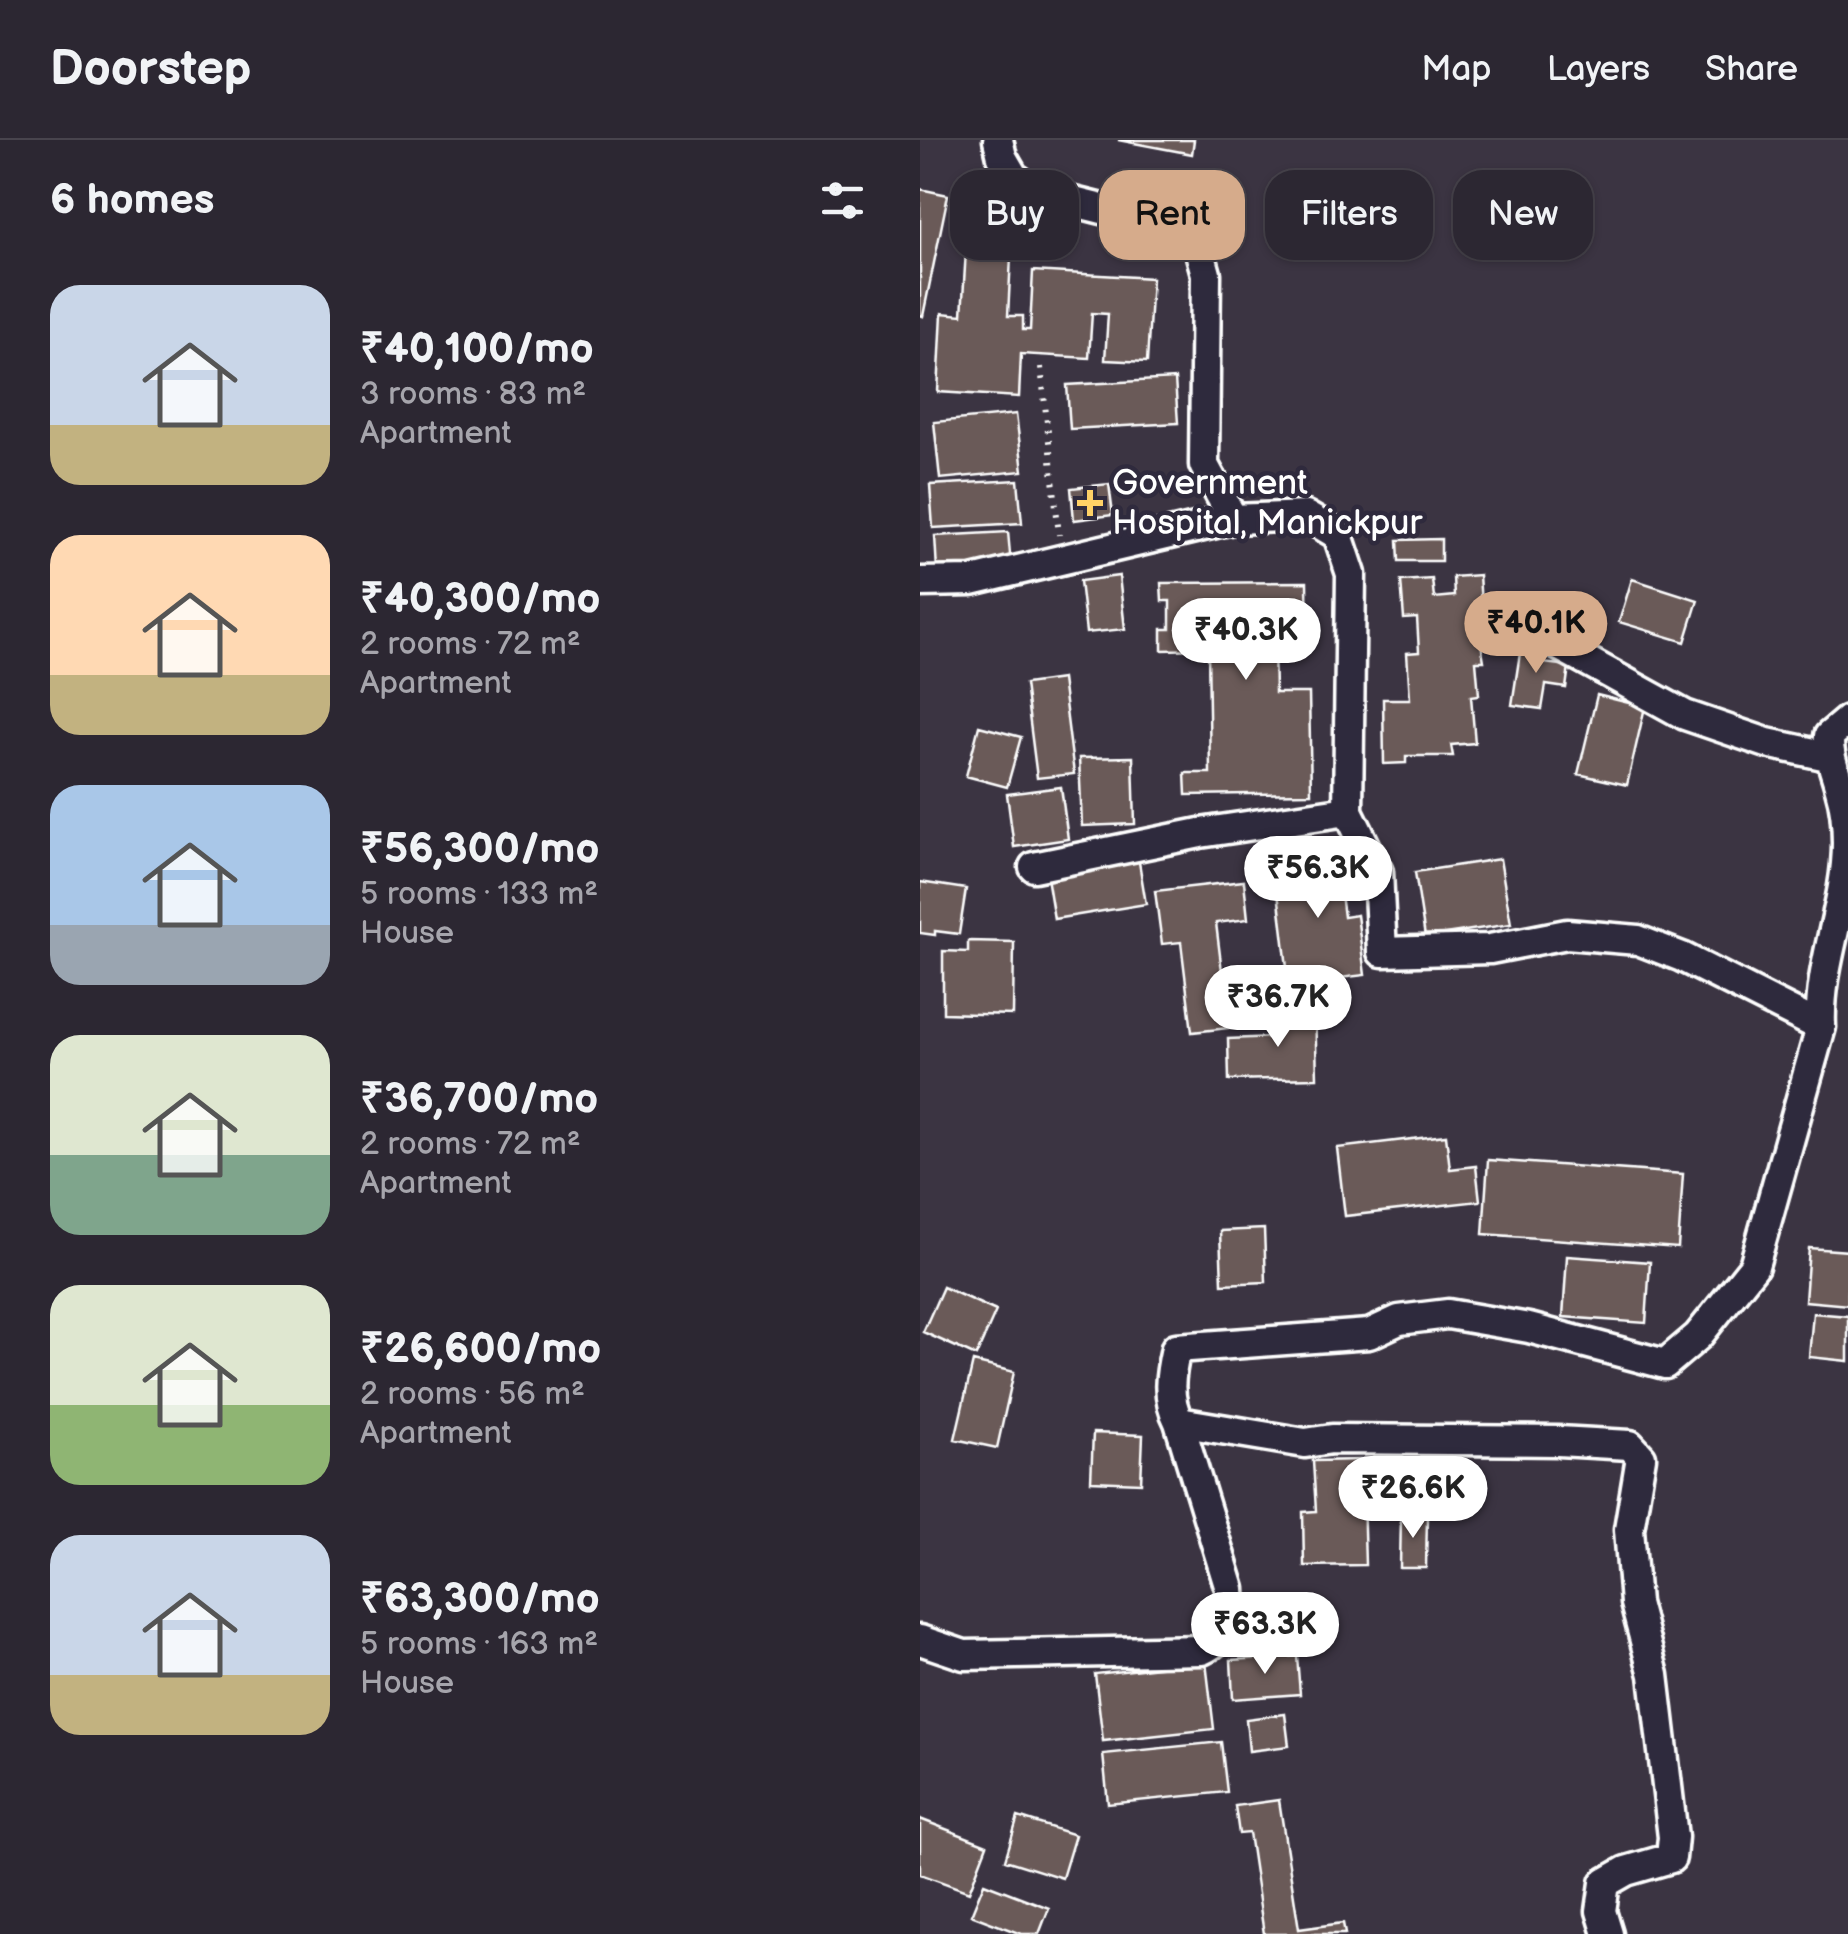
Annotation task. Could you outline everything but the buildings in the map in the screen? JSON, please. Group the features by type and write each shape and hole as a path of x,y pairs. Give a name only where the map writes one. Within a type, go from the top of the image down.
{"street":[{"path":"998,140 1013,176 1034,192 1170,226 1197,241 1206,274 1204,465 1233,519"},
{"path":"920,582 972,581 1233,519 1306,516 1338,535 1351,574 1348,811 1378,872 1382,952 1490,949 1567,934 1638,940 1682,957 1821,1027"},
{"path":"1558,645 1685,715 1767,743 1828,756"},
{"path":"920,1640 964,1655 1202,1650 1216,1644 1232,1615 1230,1589 1179,1422 1170,1405 1170,1372 1176,1348 1370,1334 1399,1320 1448,1314 1529,1328 1665,1364 1698,1336 1754,1266 1821,1027 1821,986 1847,843 1841,790 1828,756 1829,736 1848,720"},
{"path":"1034,867 1200,833 1348,811"},
{"path":"1179,1422 1305,1443 1332,1439 1558,1441 1630,1445 1641,1457 1628,1529 1635,1603 1654,1674 1673,1837 1671,1858 1626,1871 1605,1884 1602,1912 1608,1934"}],"path":[{"path":"1041,367 1061,559"}],"place":[{"name":"Government Hospital, Manickpur","path":"1090,503"}]}
